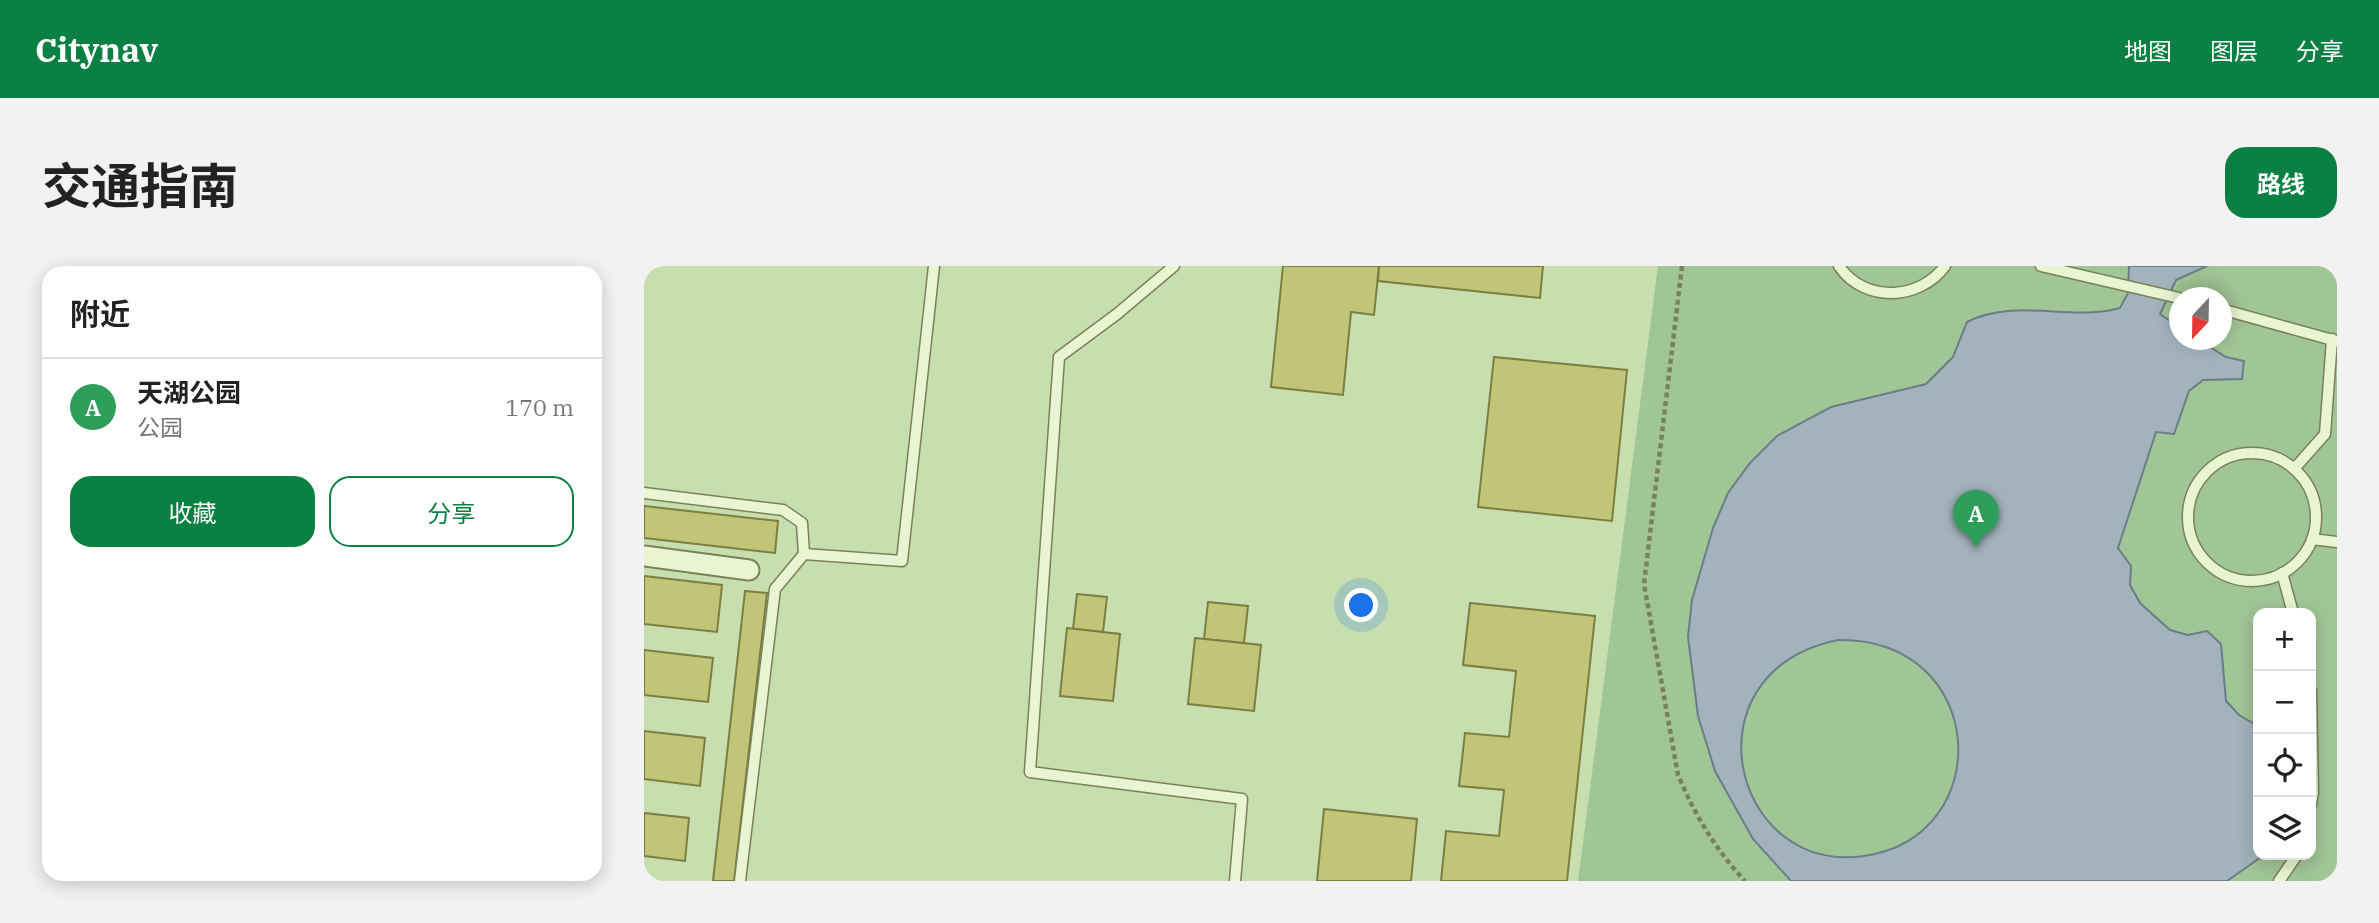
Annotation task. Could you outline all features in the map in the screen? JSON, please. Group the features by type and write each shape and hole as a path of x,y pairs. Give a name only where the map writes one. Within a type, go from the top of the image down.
{"street":[{"path":"644,556 749,569"}],"lane":[{"path":"804,554 902,561 934,266"},
{"path":"1174,266 1117,314 1059,357 1030,772 1242,799 1236,881"},
{"path":"1839,266 1854,282 1883,293 1914,290 1928,283 1945,266"},
{"path":"2041,266 2169,296"},
{"path":"2232,312 2334,340 2325,434 2294,469"},
{"path":"2251,453 2267,455 2294,469 2305,480 2314,501 2316,524 2312,539 2305,553 2282,573 2268,579 2238,579 2210,565 2200,553 2193,540 2188,509 2199,481 2209,470 2229,458 2251,453"},
{"path":"644,493 783,510 802,523 804,554 775,589 740,881"},
{"path":"2312,539 2337,542"},
{"path":"2282,573 2292,608"},
{"path":"2312,734 2312,797"},
{"path":"2279,881 2294,860"}],"path":[{"path":"1682,266 1644,584 1678,775 1713,843 1745,881"}],"green space":[{"path":"644,266 2337,266 2337,881 644,881"},
{"path":"1658,266 2337,266 2337,881 1578,881"}],"shaded area":[{"path":"2129,266 2207,266 2176,280 2173,287 2169,287 2169,295 2160,314 2169,320 2169,350 2215,350 2226,357 2244,361 2242,379 2203,380 2189,391 2174,434 2156,432 2118,548 2131,566 2130,585 2140,603 2170,630 2188,635 2207,631 2221,644 2226,701 2239,715 2253,723 2253,860 2257,860 2227,881 1791,881 1753,839 1715,771 1698,716 1688,637 1692,600 1713,528 1728,493 1750,463 1777,436 1831,407 1926,384 1953,357 1967,322 2005,311 2082,313 2120,308 2128,293","holes":["1838,640 1888,648 1925,670 1948,702 1958,740 1954,779 1938,814 1908,841 1864,856 1818,853 1782,835 1756,804 1743,767 1743,727 1758,690 1789,659"]}],"building":[{"path":"1283,266 1379,266 1374,315 1351,312 1343,395 1271,387"},
{"path":"1379,266 1543,266 1540,298 1378,281"},
{"path":"1494,357 1627,370 1612,521 1478,507"},
{"path":"644,506 778,521 775,553 644,538"},
{"path":"644,576 722,585 717,632 644,624"},
{"path":"745,591 767,593 734,881 713,881"},
{"path":"1077,594 1107,597 1103,632 1073,629"},
{"path":"1208,602 1248,606 1244,643 1204,639"},
{"path":"1470,603 1595,616 1567,881 1441,881 1446,831 1499,836 1504,790 1459,786 1465,733 1509,737 1516,671 1463,665"},
{"path":"1067,628 1120,634 1113,701 1060,696"},
{"path":"1195,638 1261,645 1254,711 1188,704"},
{"path":"644,650 713,658 708,702 644,695"},
{"path":"644,731 705,738 700,786 644,779"},
{"path":"1324,809 1417,819 1411,881 1317,881"},
{"path":"644,813 689,818 685,861 644,856"}],"place":[{"name":"天湖公园","path":"1976,548"}]}
